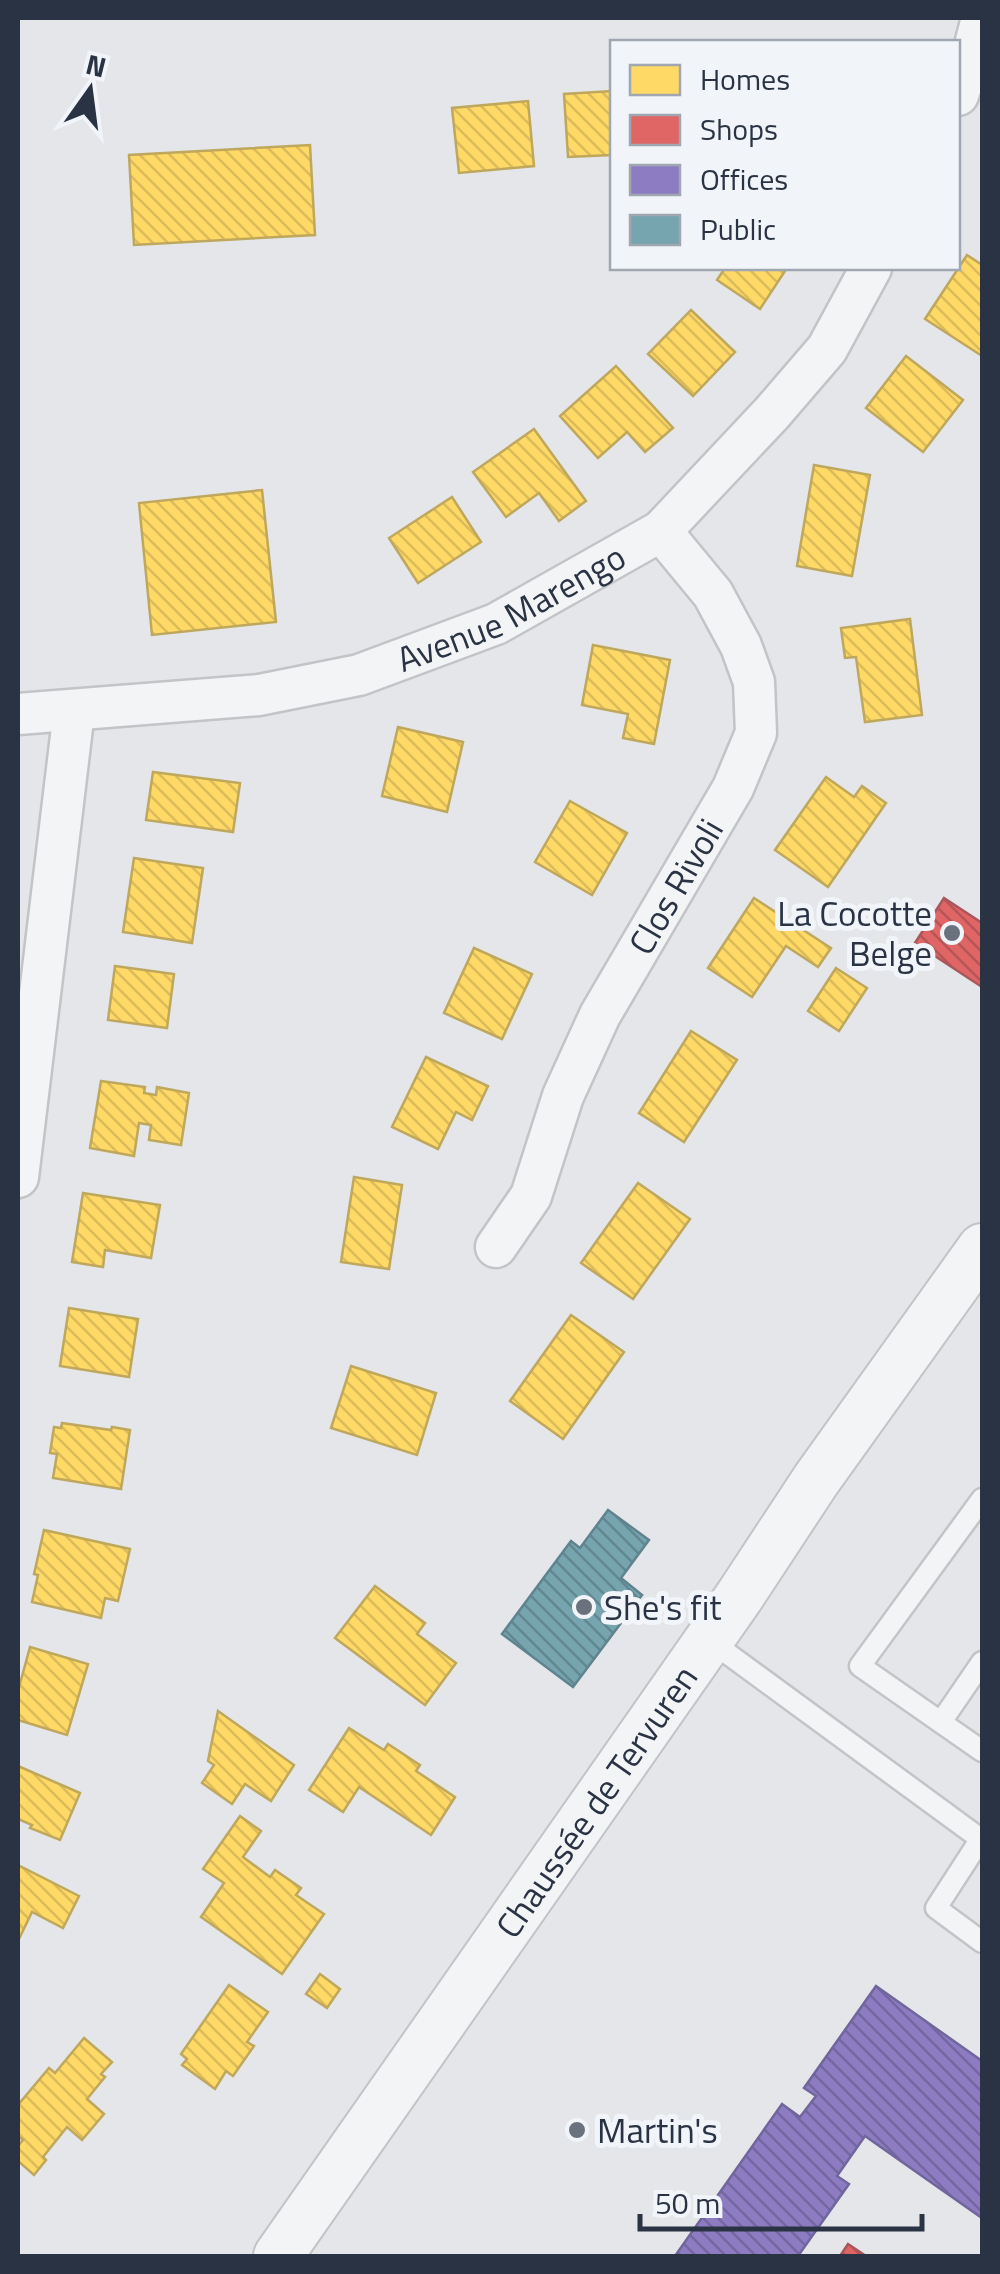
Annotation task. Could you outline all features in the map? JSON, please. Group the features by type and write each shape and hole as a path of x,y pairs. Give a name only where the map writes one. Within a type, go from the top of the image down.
{"street":[{"path":"960,88 982,18"},
{"name":"Avenue Marengo","path":"18,714 260,695 359,674 496,624 661,531 827,350 870,270"},
{"name":"Clos Rivoli","path":"496,1246 531,1196 564,1096 600,1014 733,788 756,733 754,682 742,646 712,594 661,531"},
{"path":"18,1176 74,711"},
{"name":"Chaussée de Tervuren","path":"278,2256 709,1640 816,1480 982,1248"}],"lane":[{"path":"982,1498 860,1666 982,1751"},
{"path":"709,1640 982,1839 936,1908 982,1942"},
{"path":"941,1722 982,1662"}],"building: Homes":[{"path":"610,91 610,155 568,157 564,94"},
{"path":"528,101 534,166 459,173 452,108"},
{"path":"310,145 315,235 134,245 129,155"},
{"path":"967,255 982,265 982,356 925,319"},
{"path":"724,270 786,270 760,309 717,280"},
{"path":"691,310 735,352 693,396 648,354"},
{"path":"906,356 963,400 923,452 866,408"},
{"path":"616,366 673,428 645,452 627,432 598,458 560,416"},
{"path":"534,429 586,501 559,521 539,493 506,517 473,472"},
{"path":"814,465 870,475 852,576 797,566"},
{"path":"262,490 276,622 152,635 139,503"},
{"path":"452,497 481,542 418,583 389,538"},
{"path":"910,619 922,715 865,722 856,657 845,658 841,628"},
{"path":"593,645 670,660 654,744 623,738 628,714 582,705"},
{"path":"398,727 463,742 447,812 382,796"},
{"path":"153,772 240,783 233,832 146,820"},
{"path":"826,777 854,797 862,786 886,803 828,887 775,850"},
{"path":"570,801 627,833 592,895 535,862"},
{"path":"134,858 203,868 192,943 123,932"},
{"path":"754,898 831,948 818,967 786,946 752,997 708,968"},
{"path":"474,948 532,974 502,1039 444,1013"},
{"path":"115,966 174,974 167,1028 108,1020"},
{"path":"836,968 867,988 839,1031 808,1011"},
{"path":"691,1031 737,1060 684,1142 639,1113"},
{"path":"426,1057 488,1086 472,1120 456,1112 438,1149 392,1127"},
{"path":"101,1081 145,1087 144,1093 156,1095 157,1087 189,1093 181,1145 149,1140 151,1125 139,1123 134,1156 90,1148"},
{"path":"354,1177 402,1185 389,1269 341,1262"},
{"path":"638,1183 690,1219 633,1299 581,1263"},
{"path":"83,1193 160,1205 151,1258 105,1250 103,1267 72,1262"},
{"path":"69,1308 138,1319 129,1377 60,1366"},
{"path":"571,1315 624,1352 563,1439 510,1401"},
{"path":"351,1366 436,1393 417,1455 331,1428"},
{"path":"62,1423 130,1430 121,1489 53,1478 57,1454 50,1453 54,1427 61,1428"},
{"path":"44,1530 130,1549 118,1601 105,1598 101,1618 32,1602"},
{"path":"375,1586 425,1623 417,1634 456,1663 425,1705 335,1638"},
{"path":"30,1647 88,1664 67,1735 18,1720 18,1691"},
{"path":"218,1711 294,1765 271,1801 245,1784 232,1804 202,1783 214,1765 208,1761"},
{"path":"349,1728 384,1750 388,1744 420,1765 416,1771 455,1797 431,1835 359,1787 343,1812 309,1790"},
{"path":"18,1766 80,1793 60,1840 18,1819"},
{"path":"240,1816 261,1831 243,1857 270,1877 275,1870 301,1888 296,1895 324,1914 282,1974 201,1917 224,1883 203,1869"},
{"path":"18,1865 79,1896 63,1928 32,1912 18,1941"},
{"path":"320,1974 340,1989 327,2008 306,1994"},
{"path":"229,1985 268,2012 247,2042 254,2046 233,2076 226,2071 215,2089 182,2065 187,2059 181,2054"},
{"path":"84,2038 112,2062 87,2099 104,2114 82,2140 67,2127 34,2175 18,2161 18,2146 23,2140 18,2136 18,2105 49,2068 55,2073"}],"building: Shops":[{"name":"La Cocotte Belge","path":"944,898 982,923 982,987 915,943"},
{"path":"848,2244 866,2256 840,2256"}],"building: Offices":[{"path":"876,1986 982,2061 982,2218 865,2136 837,2176 849,2184 798,2256 675,2256 782,2104 800,2117 816,2096 804,2088"}],"building: Public":[{"path":"608,1510 649,1540 621,1578 642,1595 573,1687 502,1634 571,1541 580,1548"}],"place":[{"name":"La Cocotte Belge","path":"952,933"},
{"name":"She's fit","path":"584,1607"},
{"name":"Martin's","path":"577,2130"}]}
